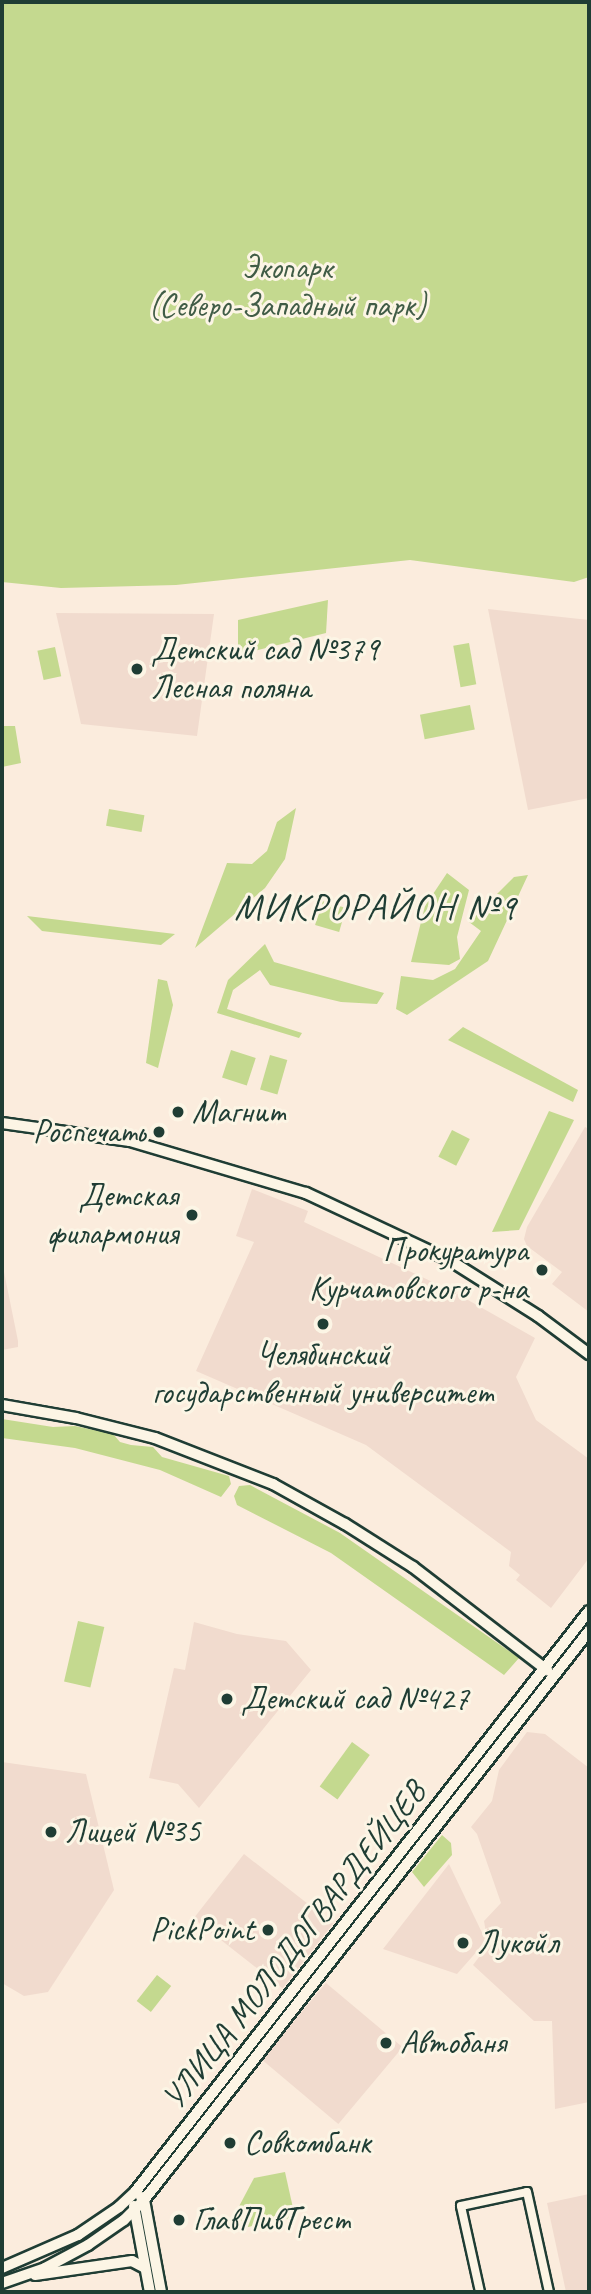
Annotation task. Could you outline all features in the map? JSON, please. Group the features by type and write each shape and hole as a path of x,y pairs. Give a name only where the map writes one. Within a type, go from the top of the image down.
{"main road":[{"path":"2,1123 130,1141 306,1193 451,1261 538,1316 589,1354"},
{"path":"2,1405 76,1418 155,1438 273,1484 345,1524 413,1567 555,1676"},
{"name":"УЛИЦА МОЛОДОГВАРДЕЙЦЕВ","path":"2,2283 25,2276 88,2245 135,2210 144,2200 589,1611"},
{"name":"УЛИЦА МОЛОДОГВАРДЕЙЦЕВ","path":"2,2268 78,2235 119,2207 135,2192 526,1713 589,1631"},
{"path":"516,1705 526,1713"},
{"path":"135,2192 144,2200 161,2292"},
{"path":"135,2192 135,2210 150,2292"},
{"path":"25,2276 132,2261 145,2268"}],"street":[{"path":"480,2292 461,2206 527,2192 549,2292"}],"shaded area":[{"path":"488,609 589,620 589,798 528,810"},
{"name":"Детский сад №379 Лесная поляна","path":"56,613 214,614 197,736 81,724"},
{"path":"585,1127 589,1129 589,1312 552,1284 562,1272 527,1246 524,1239 527,1227"},
{"path":"252,1189 308,1211 304,1222 452,1291 535,1338 516,1377 536,1420 589,1459 589,1558 551,1608 516,1580 520,1575 509,1566 511,1552 366,1445 196,1371 254,1242 236,1236"},
{"path":"2,1262 18,1347 2,1350"},
{"name":"Детский сад №427","path":"194,1622 237,1634 286,1641 311,1670 199,1808 178,1784 149,1778 174,1668 185,1670"},
{"path":"527,1732 545,1734 589,1768 589,2102 555,2109 552,2021 534,2021 473,1965 491,1941 487,1938 484,1921 501,1903 477,1834 471,1827 492,1801 499,1770"},
{"name":"Лицей №35","path":"2,1762 86,1774 114,1890 48,1992 24,1996 2,1983"},
{"path":"244,1854 333,1924 283,1988 194,1919"},
{"path":"449,1864 486,1941 457,1974 383,1949"},
{"path":"326,1983 403,2047 338,2124 262,2060"},
{"path":"589,2194 589,2292 566,2292 547,2203"}],"green space":[{"name":"Экопарк (Северо-Западный парк)","path":"2,2 589,2 589,577 574,582 410,560 176,585 61,588 2,582"},
{"path":"328,600 326,633 238,655 238,620"},
{"path":"469,643 476,684 461,687 453,646"},
{"path":"55,647 61,676 44,680 37,651"},
{"path":"470,705 475,730 425,739 420,715"},
{"path":"2,726 15,726 21,763 2,767"},
{"path":"296,808 285,859 265,888 195,948 227,863 252,864 267,851 277,822"},
{"path":"109,809 144,815 142,832 106,826"},
{"path":"447,873 469,890 457,937 460,959 449,965 411,962 425,906"},
{"path":"528,875 488,961 407,1015 396,1009 401,976 433,980 455,969 481,931 469,922 514,877"},
{"path":"322,901 346,908 339,932 315,925"},
{"path":"27,916 175,934 161,945 42,931"},
{"path":"265,944 274,962 384,993 377,1004 341,1002 270,985 260,970 233,990 227,1009 302,1033 299,1038 217,1013 228,980"},
{"path":"158,979 167,981 173,1005 158,1068 146,1063"},
{"path":"463,1027 578,1090 573,1102 448,1040"},
{"path":"231,1050 256,1058 247,1086 222,1078"},
{"path":"270,1055 287,1060 277,1095 260,1090"},
{"path":"549,1111 574,1120 519,1230 492,1232"},
{"path":"452,1130 470,1139 456,1166 438,1157"},
{"path":"2,1419 53,1427 75,1426 113,1434 120,1442 153,1447 162,1457 229,1476 231,1484 221,1497 160,1470 75,1448 2,1438"},
{"path":"250,1485 340,1533 519,1658 504,1675 331,1553 237,1505 234,1496 239,1486"},
{"path":"78,1621 104,1627 90,1687 64,1681"},
{"path":"352,1742 370,1755 337,1799 320,1786"},
{"path":"442,1835 451,1843 452,1855 424,1887 412,1872"},
{"path":"157,1975 171,1986 151,2012 137,2001"},
{"path":"285,2172 295,2217 239,2229 235,2214 254,2178"}],"place":[{"name":"Детский сад №379 Лесная поляна","path":"137,669"},
{"name":"Магнит","path":"178,1112"},
{"name":"Роспечать","path":"159,1132"},
{"name":"Детская филармония","path":"192,1215"},
{"name":"Прокуратура Курчатовского р-на","path":"542,1270"},
{"name":"Челябинский государственный университет","path":"323,1324"},
{"name":"Детский сад №427","path":"227,1699"},
{"name":"Лицей №35","path":"51,1832"},
{"name":"PickPoint","path":"268,1930"},
{"name":"Лукойл","path":"463,1943"},
{"name":"Автобаня","path":"386,2043"},
{"name":"Совкомбанк","path":"230,2143"},
{"name":"ГлавПивТрест","path":"179,2220"}],"district":[{"name":"МИКРОРАЙОН №9","path":"376,907"}]}
